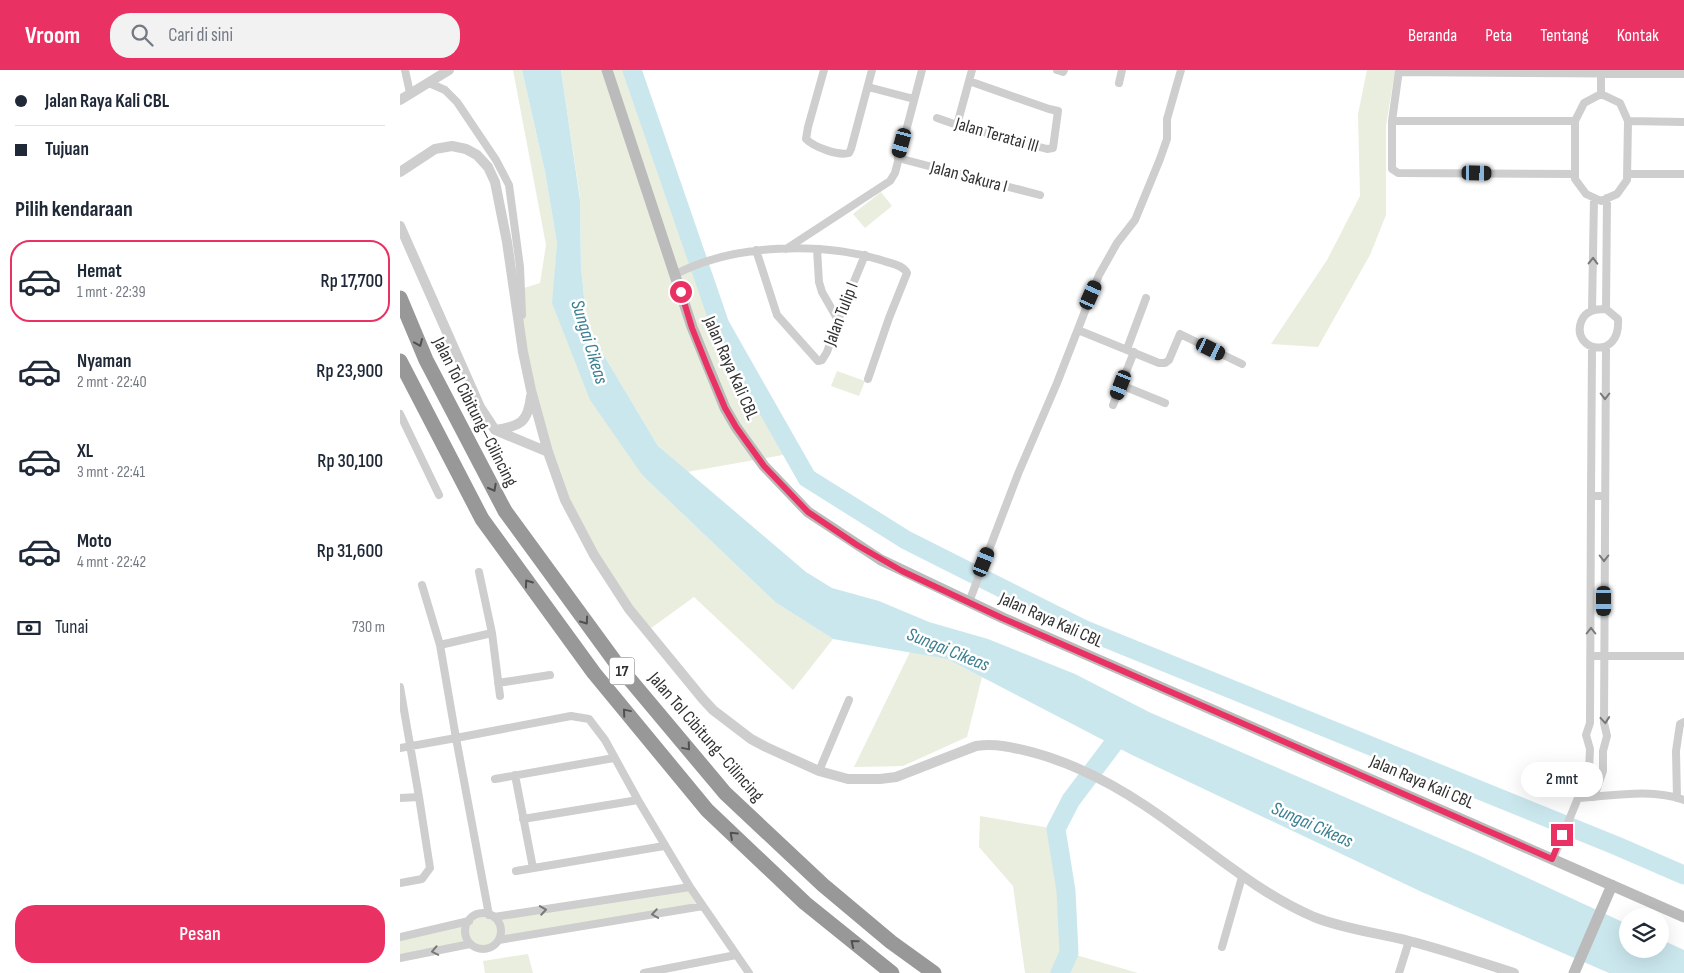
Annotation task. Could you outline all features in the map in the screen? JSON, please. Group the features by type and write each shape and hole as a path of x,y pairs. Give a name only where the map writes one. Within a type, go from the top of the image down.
{"highway":[{"name":"Jalan Tol Cibitung–Cilincing","path":"400,298 426,360 505,511 616,663 725,792 823,885 891,942 934,973"},
{"name":"17","path":"400,361 482,519 594,673 707,810 805,903 892,973"}],"main road":[{"name":"Jalan Raya Kali CBL","path":"607,70 676,274 692,328 725,408 736,427 776,481 808,512 857,545 902,571 969,602 1684,917"},
{"path":"1575,971 1612,885"}],"street":[{"path":"405,70 410,93"},
{"path":"400,100 449,70"},
{"path":"824,70 806,139 814,146 842,154 849,152 853,143 872,70"},
{"path":"786,249 890,181 895,173 922,70"},
{"path":"958,125 972,70"},
{"path":"1057,70 1063,72 1064,70"},
{"path":"1119,84 1122,70"},
{"path":"969,602 1099,275 1117,243 1135,220 1160,159 1167,139 1167,119 1181,70"},
{"path":"1575,174 1398,172 1392,169 1392,121 1399,71 1555,71 1684,74"},
{"path":"1601,72 1601,94"},
{"name":"Jalan Teratai III","path":"937,118 1051,150 1054,145 1058,110 1049,109 969,81"},
{"path":"429,83 444,90 457,102 491,152 509,185 520,267 523,352"},
{"path":"868,88 914,99"},
{"path":"1601,94 1620,103 1628,121 1627,180 1617,194 1601,202 1586,194 1575,179 1575,121 1584,103 1601,94"},
{"path":"1392,121 1575,121"},
{"path":"1628,121 1684,122"},
{"path":"401,171 435,149 452,146 466,149 477,155 488,168 496,182 523,352 548,452 565,500 594,555 629,609 702,698 751,739 818,771 848,779 896,777 976,746 988,744 1013,747 1058,760 1114,786 1182,831 1242,877 1274,897 1315,917 1351,928 1409,941 1514,973"},
{"name":"Jalan Sakura I","path":"898,158 1040,195"},
{"path":"1627,174 1684,174"},
{"path":"1592,310 1594,198"},
{"path":"1606,309 1607,198"},
{"path":"400,226 480,407 495,430 548,452"},
{"path":"676,274 691,266 756,250 786,249 817,249 865,255 903,268 906,273 868,379"},
{"path":"817,249 819,282 822,292 838,320"},
{"name":"Jalan Tulip I","path":"756,250 777,315 818,361 822,360 827,352 865,255"},
{"path":"1113,405 1121,385 1146,298"},
{"path":"1606,309 1618,319 1619,329 1615,339 1606,347 1592,347 1582,340 1579,328 1583,317 1592,310 1606,309"},
{"path":"1078,330 1164,364 1168,360 1180,334 1242,364"},
{"path":"1552,859 1589,771 1590,749 1586,735 1590,723 1592,347"},
{"path":"1594,797 1603,771 1603,751 1607,736 1604,723 1606,347"},
{"path":"1121,385 1165,403"},
{"path":"495,430 513,427 525,419 530,409 532,390"},
{"path":"400,414 439,494"},
{"path":"1591,494 1605,496"},
{"path":"479,572 492,633 500,696"},
{"path":"400,958 470,944 478,948 488,949 499,940 501,932 500,924 492,916 456,738 440,645 422,586"},
{"path":"440,645 492,633"},
{"path":"1591,656 1684,656"},
{"path":"498,683 550,674"},
{"path":"400,687 430,868 422,879 400,883"},
{"path":"818,771 850,700"},
{"path":"400,748 571,716 585,717 596,726 605,740 664,846 749,973"},
{"path":"1578,798 1641,794 1680,799 1680,760 1676,750 1680,724 1684,722"},
{"path":"495,779 614,758"},
{"path":"516,775 533,868"},
{"path":"400,798 419,796"},
{"path":"523,819 638,800"},
{"path":"516,871 664,846"},
{"path":"1222,947 1242,877"},
{"path":"400,936 468,921 478,914 492,916 690,887"},
{"path":"499,940 703,906"},
{"path":"468,921 466,933 470,944"},
{"path":"1399,973 1409,941"},
{"path":"644,973 736,955"}],"shaded area":[{"path":"513,70 522,70 545,172 557,243 553,303 643,476 775,602 833,639 793,690 694,597 647,631 572,513 549,454 523,352 521,289 540,283 546,245"},
{"path":"561,70 632,70 713,308 744,384 788,454 687,472 658,446 587,327 581,267 580,198"},
{"path":"1367,70 1395,70 1386,126 1386,215 1370,255 1318,347 1271,344 1327,260 1360,196 1358,114"},
{"path":"881,192 892,206 865,228 853,214"},
{"path":"837,371 865,381 859,396 831,386"},
{"path":"910,652 947,659 982,677 967,737 903,766 854,767"},
{"path":"980,816 1056,829 1066,890 1069,953 1138,973 1025,973 1013,886 979,847"},
{"path":"690,887 703,906 499,940 489,948 478,948 470,944 400,958 400,937 468,921 478,915"},
{"path":"528,954 533,973 485,973 483,961"}],"water":[{"name":"Sungai Cikeas","path":"522,70 561,70 580,200 581,267 587,327 658,446 806,572 832,588 879,601 929,622 988,639 1075,674 1149,712 1478,855 1619,920 1619,958 1669,958 1669,943 1684,950 1684,973 1609,973 1424,893 1132,755 947,659 833,639 775,602 643,476 590,400 552,303 557,243 545,172"}],"waterway":[{"path":"632,70 720,325 807,478 906,540 1083,629 1684,875"},
{"path":"1060,973 1069,953 1066,891 1056,829 1071,800 1117,739"}],"route":[{"path":"681,292 692,328 725,408 764,466 776,481 808,512 881,560 1002,618 1552,859 1562,835"}]}
